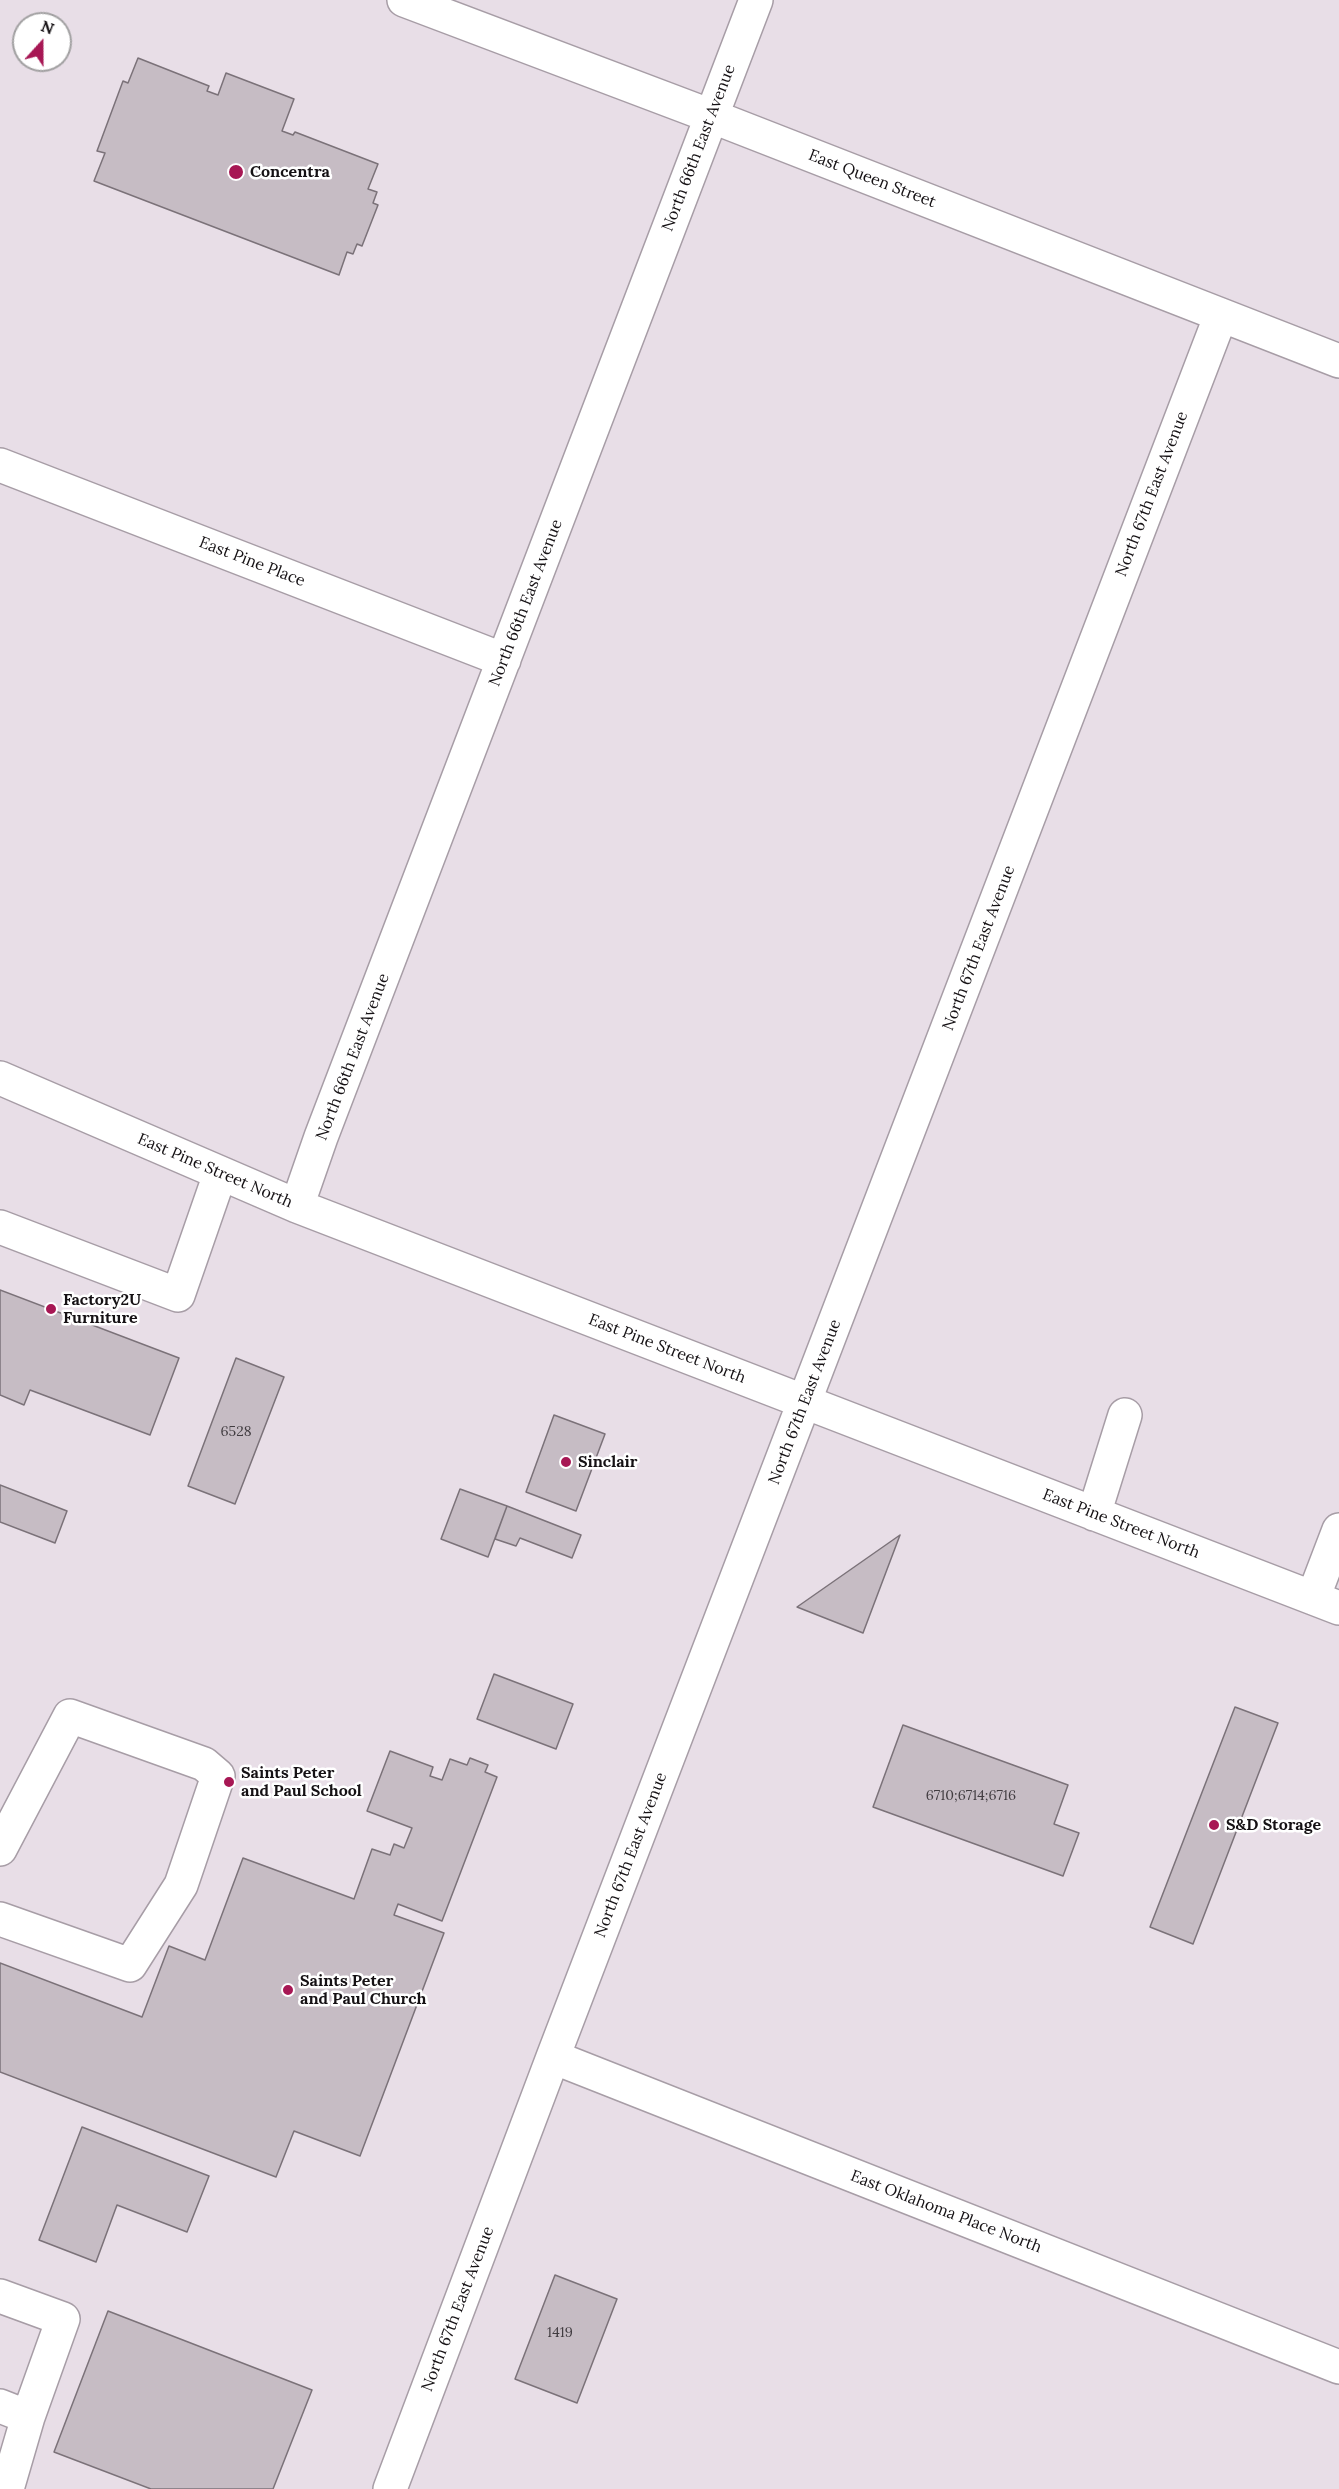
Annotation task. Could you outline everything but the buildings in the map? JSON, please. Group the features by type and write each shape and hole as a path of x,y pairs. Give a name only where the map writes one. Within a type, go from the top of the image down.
{"street":[{"name":"East Queen Street","path":"404,0 711,116 1339,361"},
{"name":"North 66th East Avenue","path":"297,1206 756,0"},
{"name":"North 67th East Avenue","path":"390,2489 553,2057 1221,315"},
{"name":"East Pine Place","path":"0,465 504,660"},
{"name":"East Pine Street North","path":"0,1078 297,1206 1326,1603"},
{"path":"0,1227 178,1295 220,1174"},
{"path":"1094,1514 1125,1415"},
{"path":"1326,1603 1339,1530"},
{"path":"0,1849 70,1716 204,1764 218,1776 181,1885 130,1965 0,1919"},
{"name":"East Oklahoma Place North","path":"553,2057 1339,2367"},
{"path":"0,2296 63,2319 14,2411 7,2489"}],"place":[{"name":"Concentra","path":"236,172"},
{"name":"Factory2U Furniture","path":"51,1309"},
{"name":"Sinclair","path":"566,1462"},
{"name":"Saints Peter and Paul School","path":"229,1782"},
{"name":"S&D Storage","path":"1214,1825"},
{"name":"Saints Peter and Paul Church","path":"288,1990"}]}
